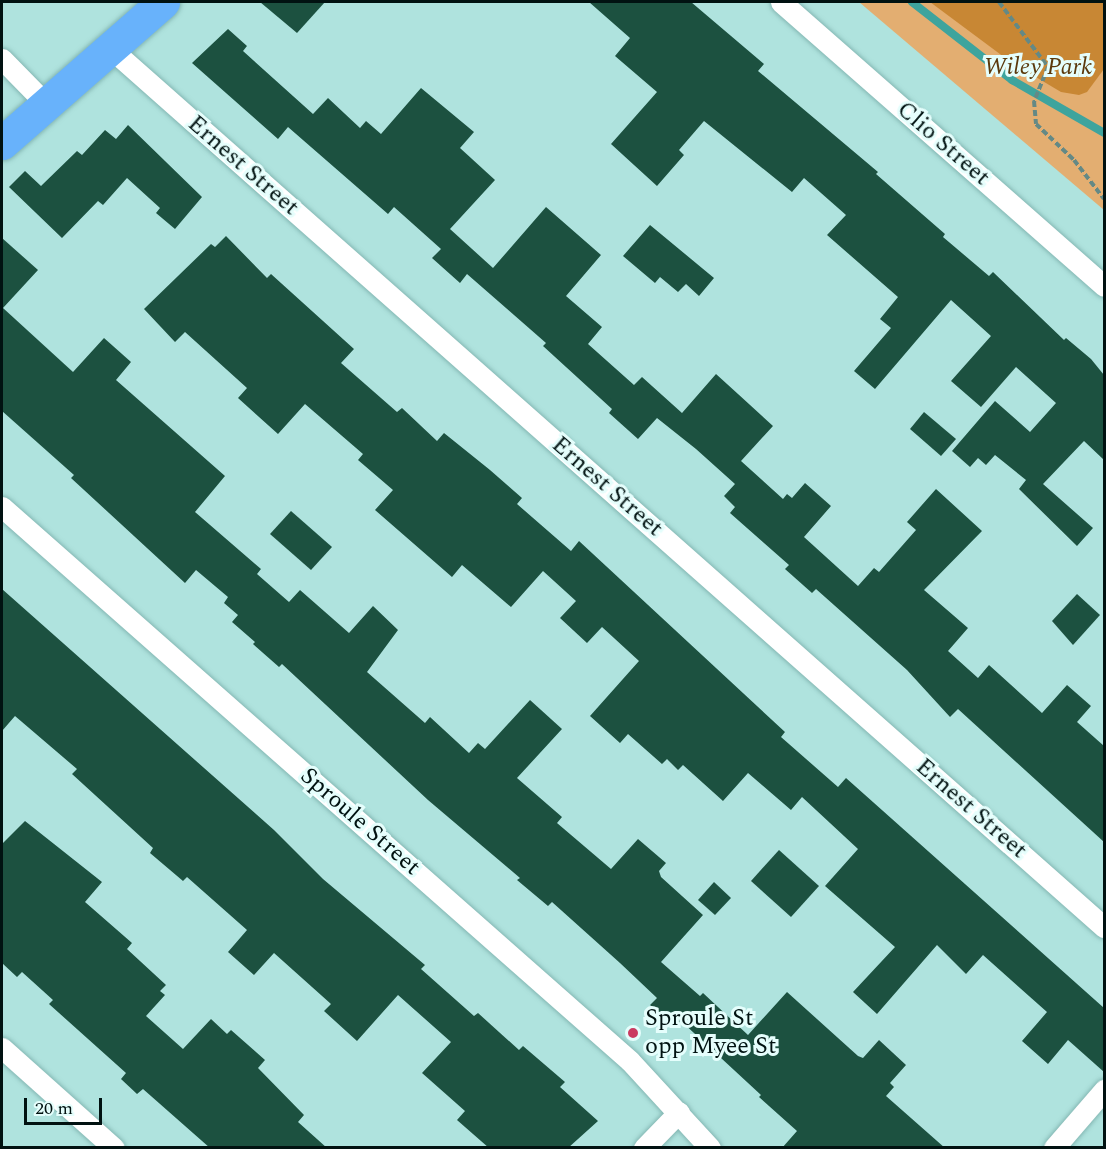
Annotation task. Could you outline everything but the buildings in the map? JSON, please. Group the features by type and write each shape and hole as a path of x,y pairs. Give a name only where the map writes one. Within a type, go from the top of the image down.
{"highway":[{"path":"2,143 164,2"}],"street":[{"name":"Clio Street","path":"781,2 1104,286"},
{"name":"Ernest Street","path":"110,48 1104,927"},
{"path":"2,59 46,104"},
{"name":"Sproule Street","path":"2,507 630,1061 710,1148"},
{"path":"2,1048 114,1148"},
{"path":"1054,1148 1104,1090"},
{"path":"644,1148 679,1112"}],"path":[{"path":"999,2 1048,67 1043,85 1034,101 1036,124 1074,160 1104,199"}],"green space":[{"name":"Wiley Park","path":"859,2 1104,2 1104,210"},
{"path":"930,2 1104,2 1104,69 1087,92 1079,95 1061,92 1012,63"}],"waterway":[{"path":"912,2 1012,80 1104,133"}],"place":[{"name":"Sproule St opp Myee St","path":"633,1033"}]}
